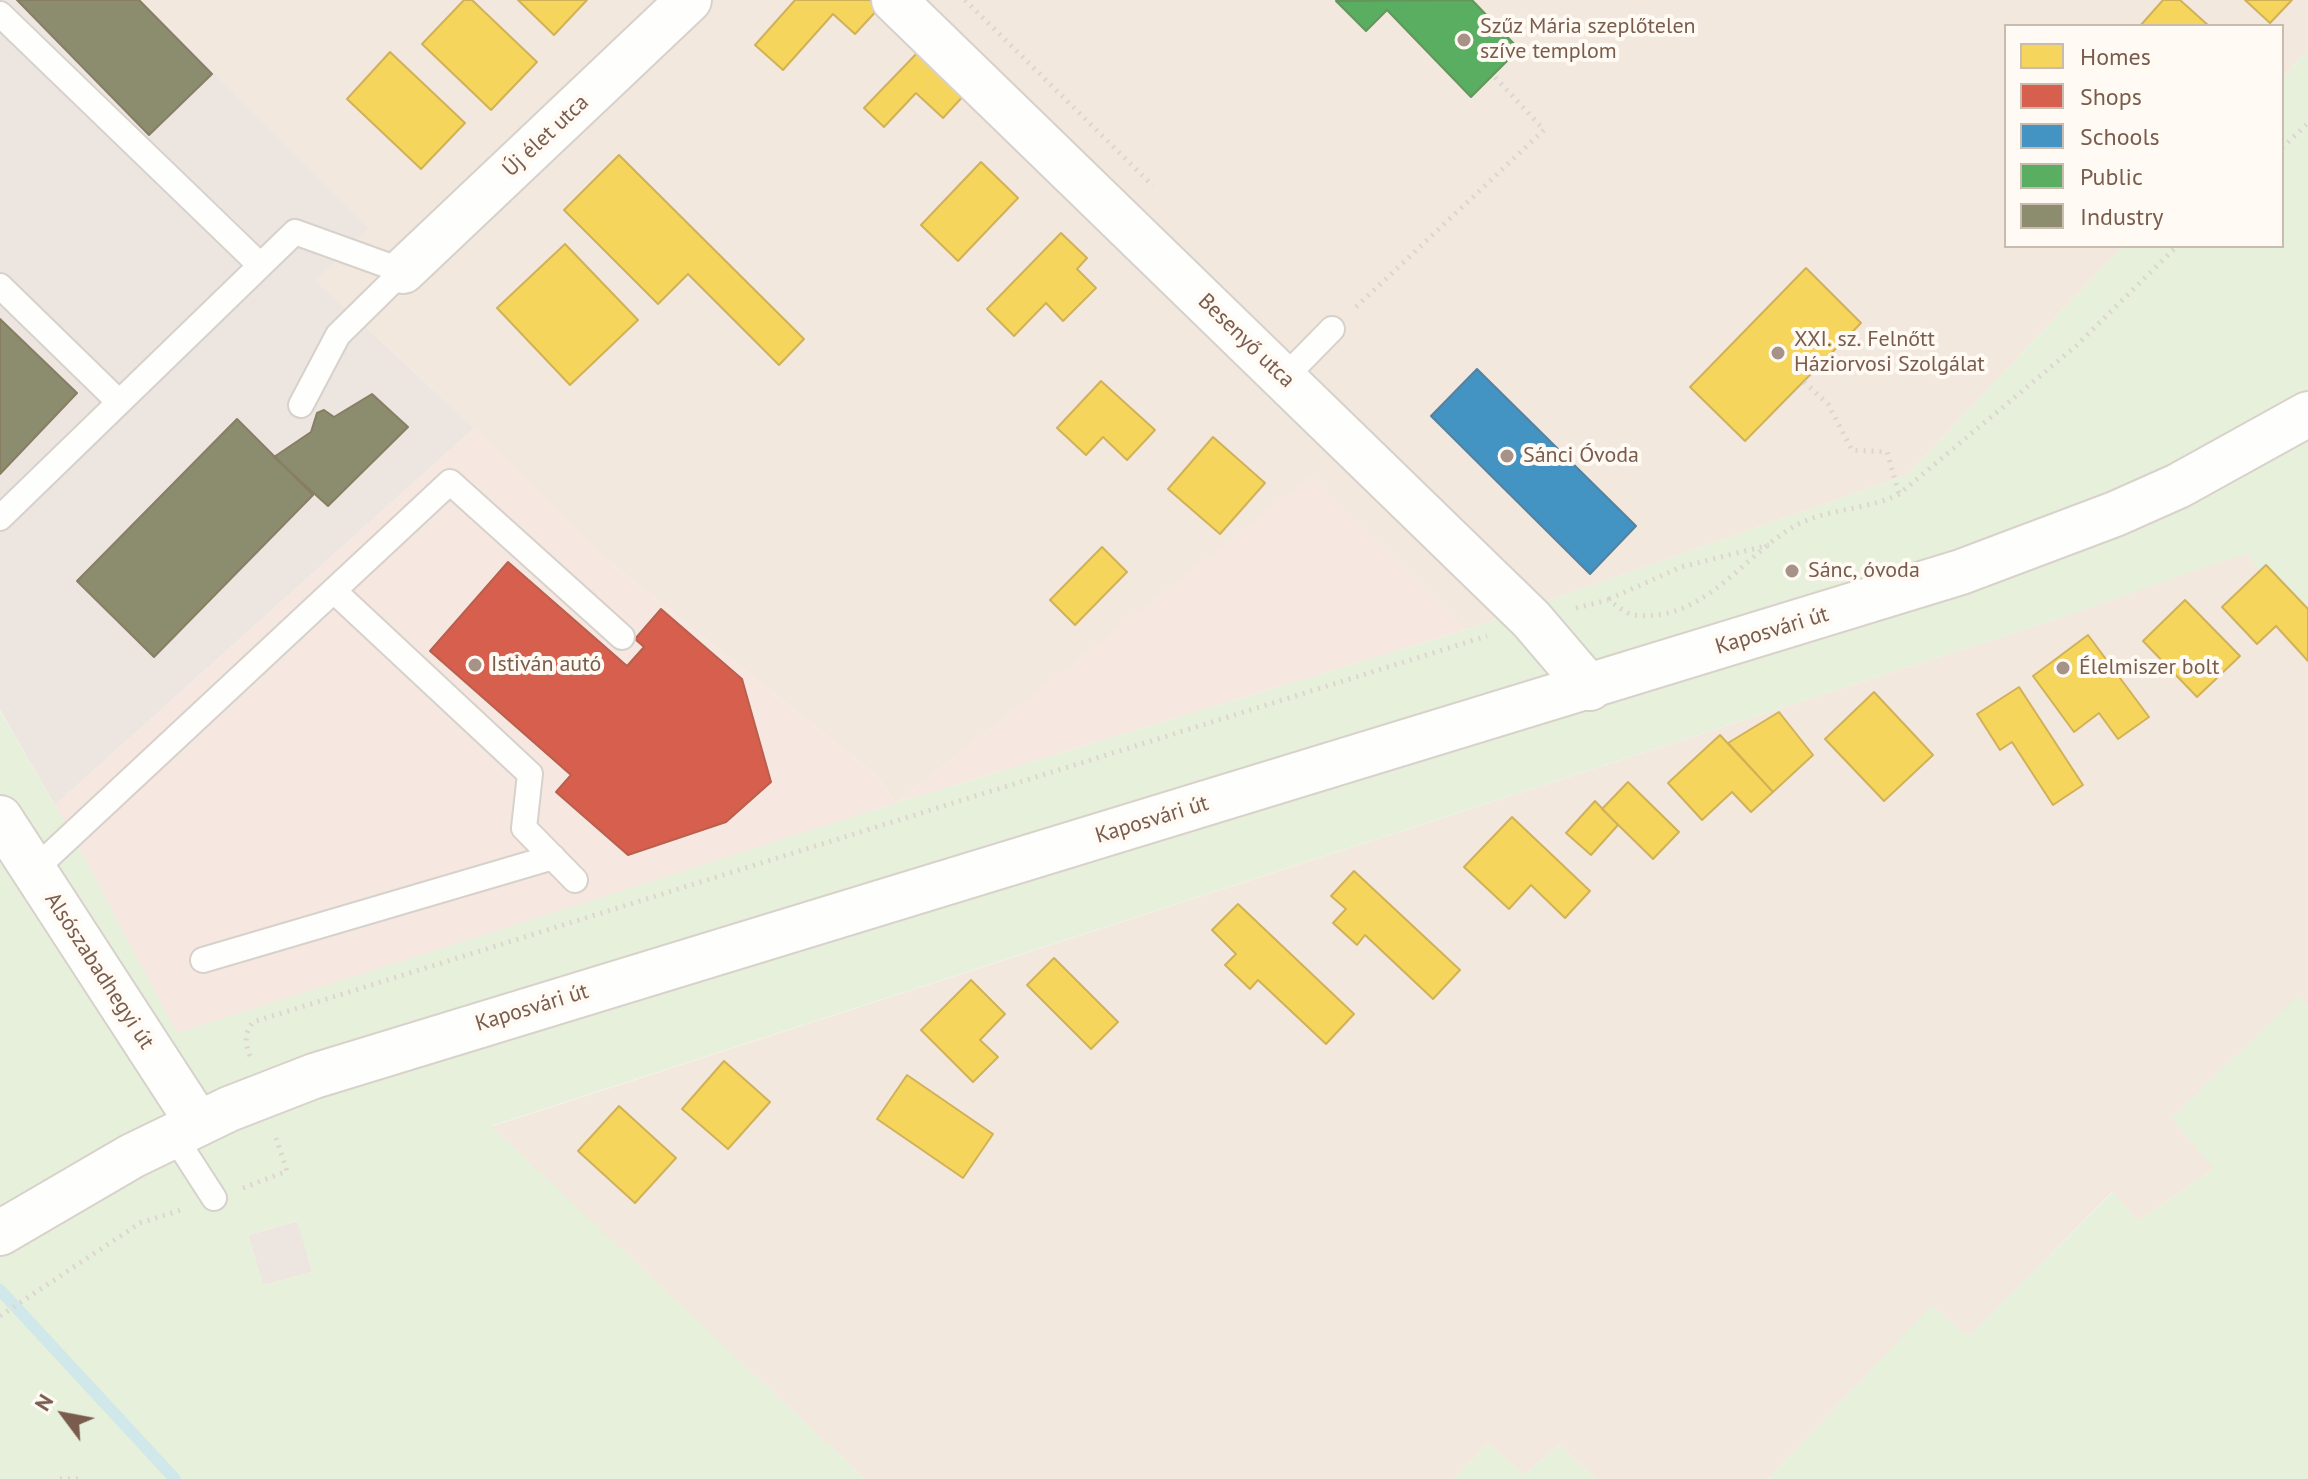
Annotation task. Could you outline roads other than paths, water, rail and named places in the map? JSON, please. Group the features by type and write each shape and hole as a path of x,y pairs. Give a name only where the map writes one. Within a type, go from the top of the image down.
{"main road":[{"name":"Új élet utca","path":"403,271 689,0"},
{"name":"Besenyő utca","path":"894,0 1531,619 1590,688"},
{"name":"Kaposvári út","path":"0,1233 132,1156 314,1076 1961,572 2087,525 2178,486 2308,414"},
{"name":"Alsószabadhegyi út","path":"0,818 34,870 186,1130"}],"lane":[{"path":"0,14 260,265"},
{"path":"0,518 295,232 403,271 338,335 301,405"},
{"path":"0,286 118,401"},
{"path":"1284,378 1332,329"},
{"path":"34,870 450,482 622,637"},
{"path":"334,591 530,774 524,828 575,880"},
{"path":"203,960 553,857"},
{"path":"186,1130 214,1198"}],"waterway":[{"path":"0,1290 175,1479"}],"place":[{"name":"Szűz Mária szeplőtelen szíve templom","path":"1464,40"},
{"name":"XXI. sz. Felnőtt Háziorvosi Szolgálat","path":"1778,353"},
{"name":"Sánci Óvoda","path":"1507,456"},
{"name":"Sánc, óvoda","path":"1792,571"},
{"name":"Istiván autó","path":"475,665"},
{"name":"Élelmiszer bolt","path":"2063,668"}]}
